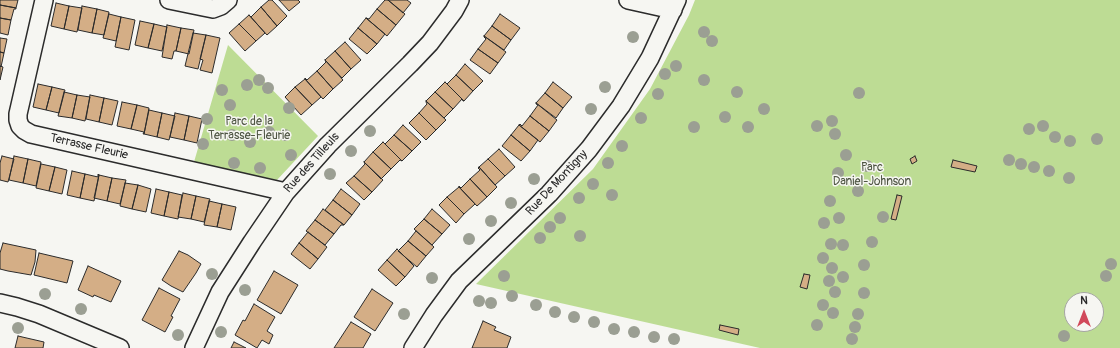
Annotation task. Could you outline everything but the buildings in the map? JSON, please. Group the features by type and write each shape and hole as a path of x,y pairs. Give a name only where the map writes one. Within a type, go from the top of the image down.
{"street":[{"name":"Terrasse Fleurie","path":"44,0 18,114 20,126 24,130 31,134 286,192"},
{"path":"169,0 213,8 221,6 228,0"},
{"name":"Rue des Tilleuls","path":"194,348 220,292 286,192 328,145 430,43 454,11 460,0"},
{"path":"628,0 675,5"},
{"name":"Rue De Montigny","path":"413,348 459,280 549,194 593,143 622,106 650,58 675,5"},
{"path":"0,303 17,306 39,314 120,348"}],"green space":[{"name":"Parc Daniel-Johnson","path":"695,0 1120,0 1120,348 760,348 476,284 593,169 650,89 689,15"},
{"name":"Parc de la Terrasse-Fleurie","path":"228,45 318,136 277,180 194,162"}]}
